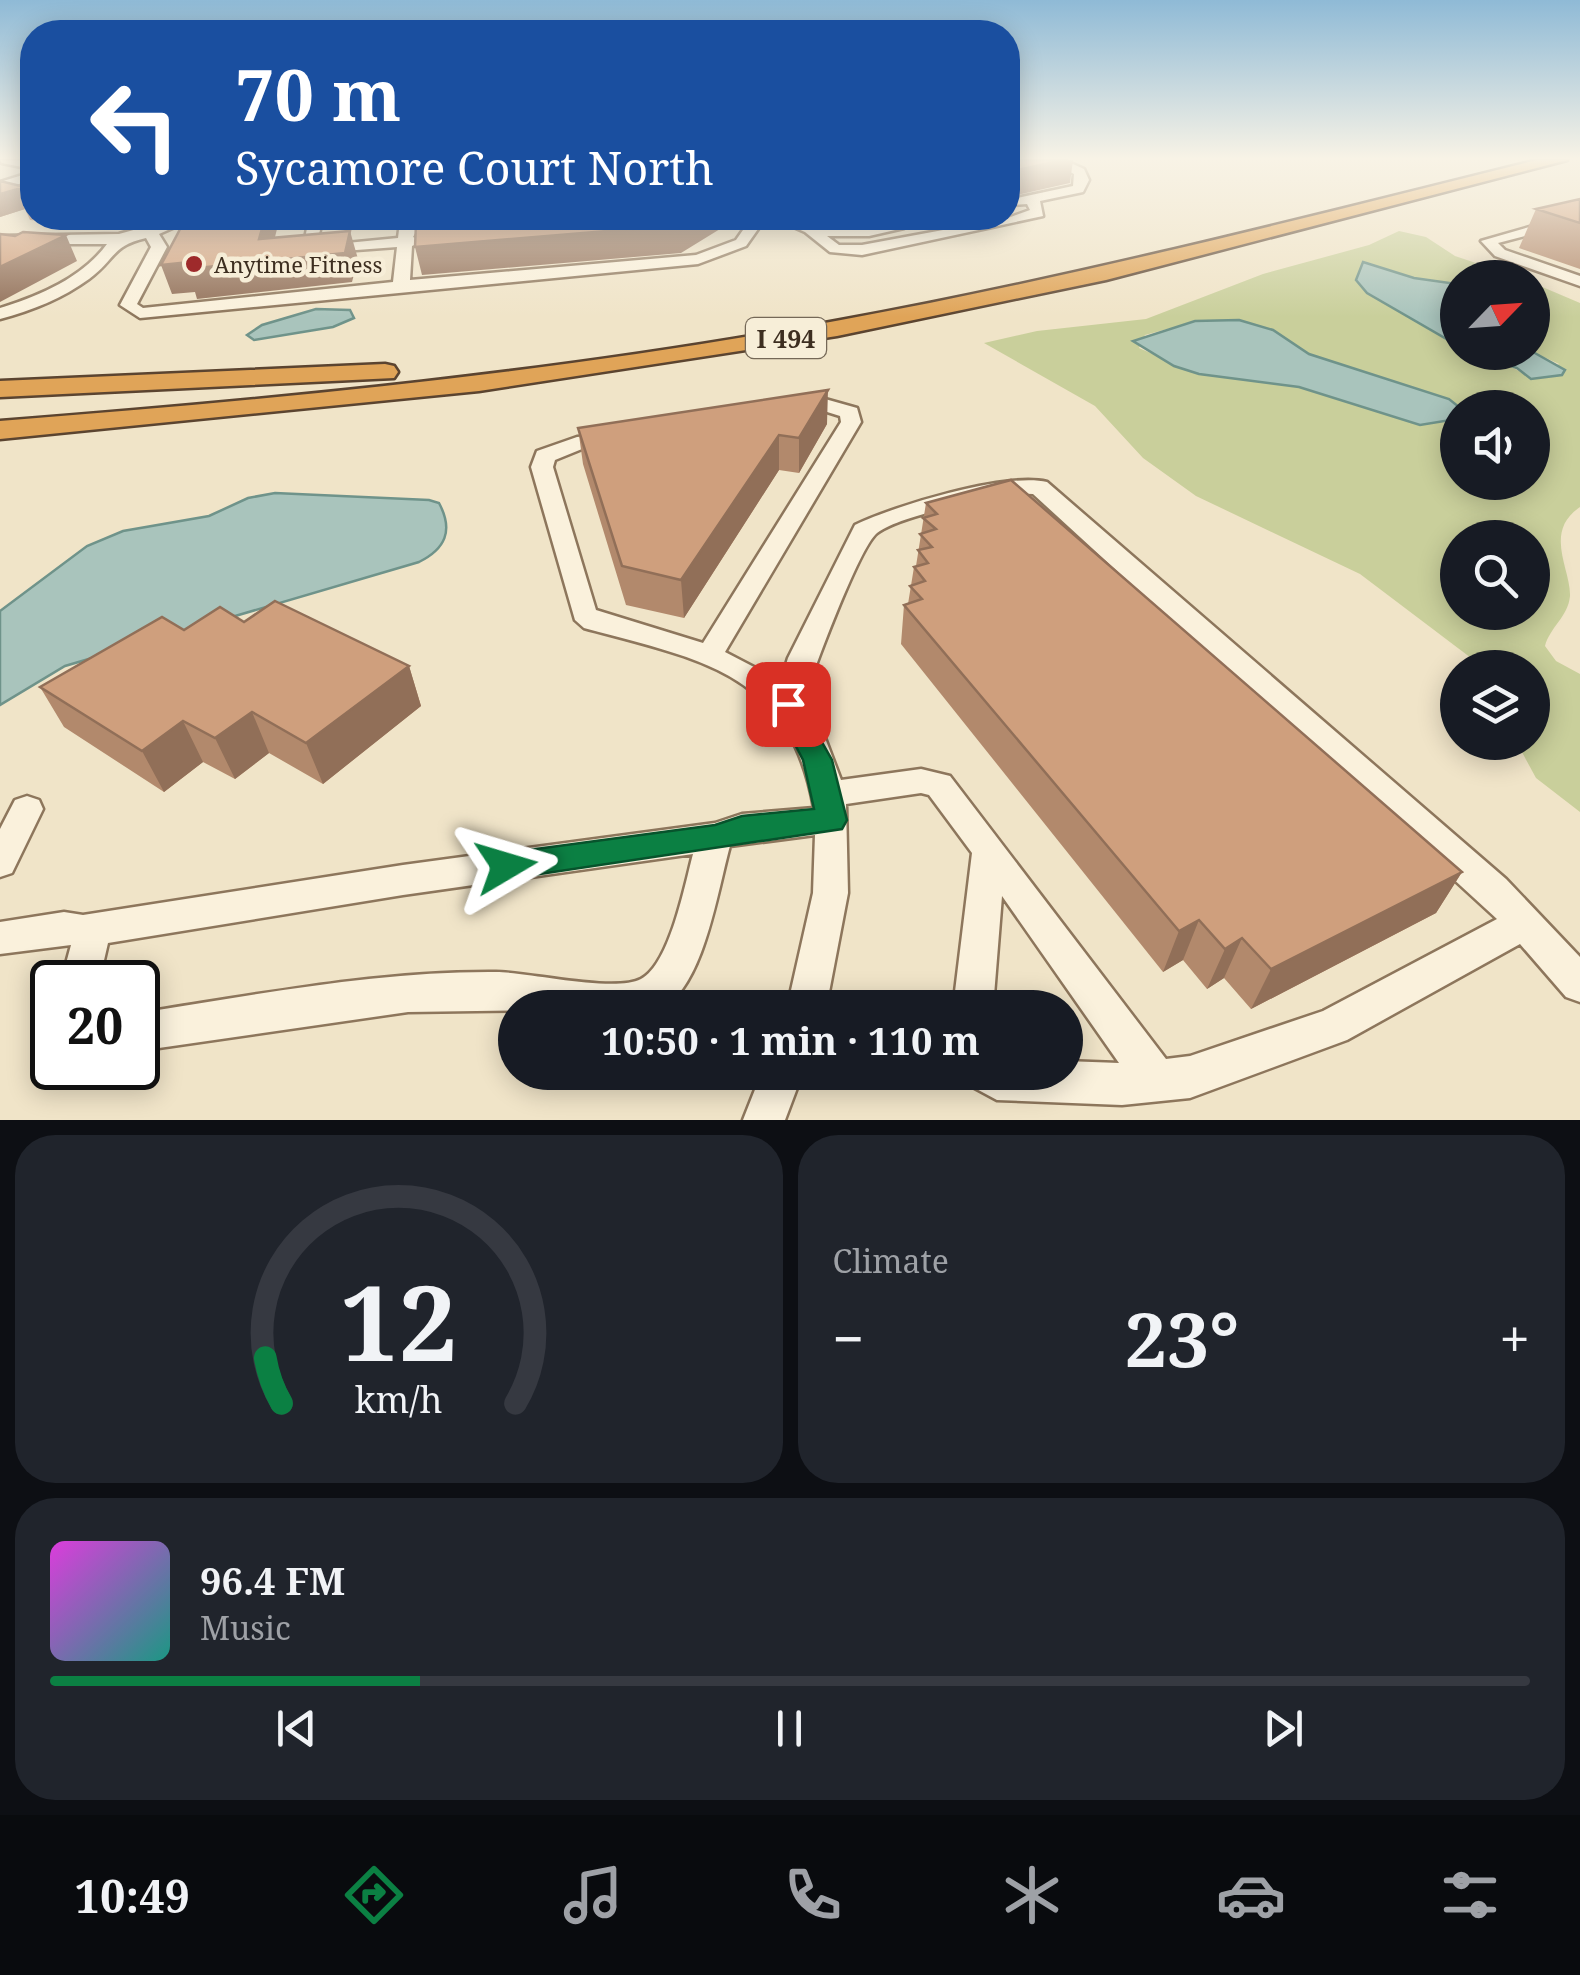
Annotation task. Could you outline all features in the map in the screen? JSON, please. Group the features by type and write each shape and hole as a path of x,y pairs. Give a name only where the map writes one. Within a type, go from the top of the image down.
{"highway":[{"path":"1182,231 1261,212"},
{"name":"I 494","path":"0,430 268,408 634,362 1009,295 1345,212"},
{"name":"I 494","path":"0,408 385,372 773,316 1076,256"},
{"path":"0,448 411,399 634,362"},
{"path":"0,389 385,372"}],"street":[{"path":"1576,217 1488,241 1500,252 1580,281"},
{"path":"0,240 117,241 161,230"},
{"path":"313,230 307,251 396,230"},
{"path":"401,286 409,230"},
{"path":"417,230 442,239"},
{"path":"152,234 159,247 128,305 140,312 698,259 741,243 751,230"},
{"path":"815,230 835,249 862,250 955,230"},
{"path":"853,230 890,230"},
{"path":"0,314 26,307 106,259 117,241"},
{"path":"710,656 851,422 850,412 840,406 768,414"},
{"path":"634,434 576,443 545,456 542,466 578,602 594,622 675,641 738,670 788,704 817,760 829,807 832,881 821,956 811,990"},
{"path":"788,704 802,658 864,530 886,519 1011,486 1039,488 1492,890 1580,984"},
{"path":"0,938 64,928 83,931 402,880 715,837 921,782 939,784 1156,1080"},
{"path":"0,864 27,809"},
{"path":"160,1029 380,995 501,990 631,1001 643,997 654,993 674,972 715,837"},
{"path":"975,990 989,850"},
{"path":"1083,1082 1122,1084 1190,1077 1333,1027 1523,924"},
{"path":"83,931 92,946 87,960"},
{"path":"764,1120 776,1090"}],"green space":[{"path":"1399,231 1426,237 1467,260 1440,260 1440,282 1364,262 1367,293 1440,335 1440,370 1517,370 1531,379 1559,364 1550,360 1550,290 1580,303 1580,507 1563,528 1562,551 1570,596 1545,646 1548,650 1461,650 1360,574 1196,496 1143,458 1095,406 984,343 1037,331 1146,319 1263,274 1369,245"},
{"path":"1550,653 1556,661 1580,674 1580,812 1536,778 1526,760 1550,760"}],"water":[{"path":"1363,262 1440,282 1440,335 1367,293 1356,280"},
{"path":"316,309 350,310 354,318 333,327 254,340 247,335 262,325"},
{"path":"1239,320 1273,330 1309,354 1440,396 1440,422 1420,425 1299,387 1199,374 1174,366 1133,341 1195,321"},
{"path":"1550,362 1565,370 1562,375 1531,379 1520,370 1550,370"},
{"path":"275,493 429,500 439,503 446,531 441,545 419,562 65,666 0,705 0,611 87,546 123,531 209,516 248,498"}],"building":[{"path":"1546,212 1580,212 1580,223"},
{"path":"180,230 262,230 259,239 350,231 345,253 187,269 190,262 161,265"},
{"path":"416,230 619,230 415,247"},
{"path":"23,232 66,235 0,267 0,234 15,236"},
{"path":"828,390 799,438 779,435 681,580 622,566 578,428"},
{"path":"1011,480 1462,872 1271,969 1242,938 1225,949 1199,920 1179,931 904,605 922,599 910,586 925,581 914,567 928,563 918,550 932,547 920,534 936,529 923,518 937,514 926,503"},
{"path":"275,601 409,666 306,743 252,712 215,738 183,721 142,751 40,687 162,617 184,630 220,607 244,622"}],"place":[{"name":"Anytime Fitness","path":"194,264"}],"route":[{"path":"506,866 715,837 742,828 832,820 817,760 788,704"}]}
